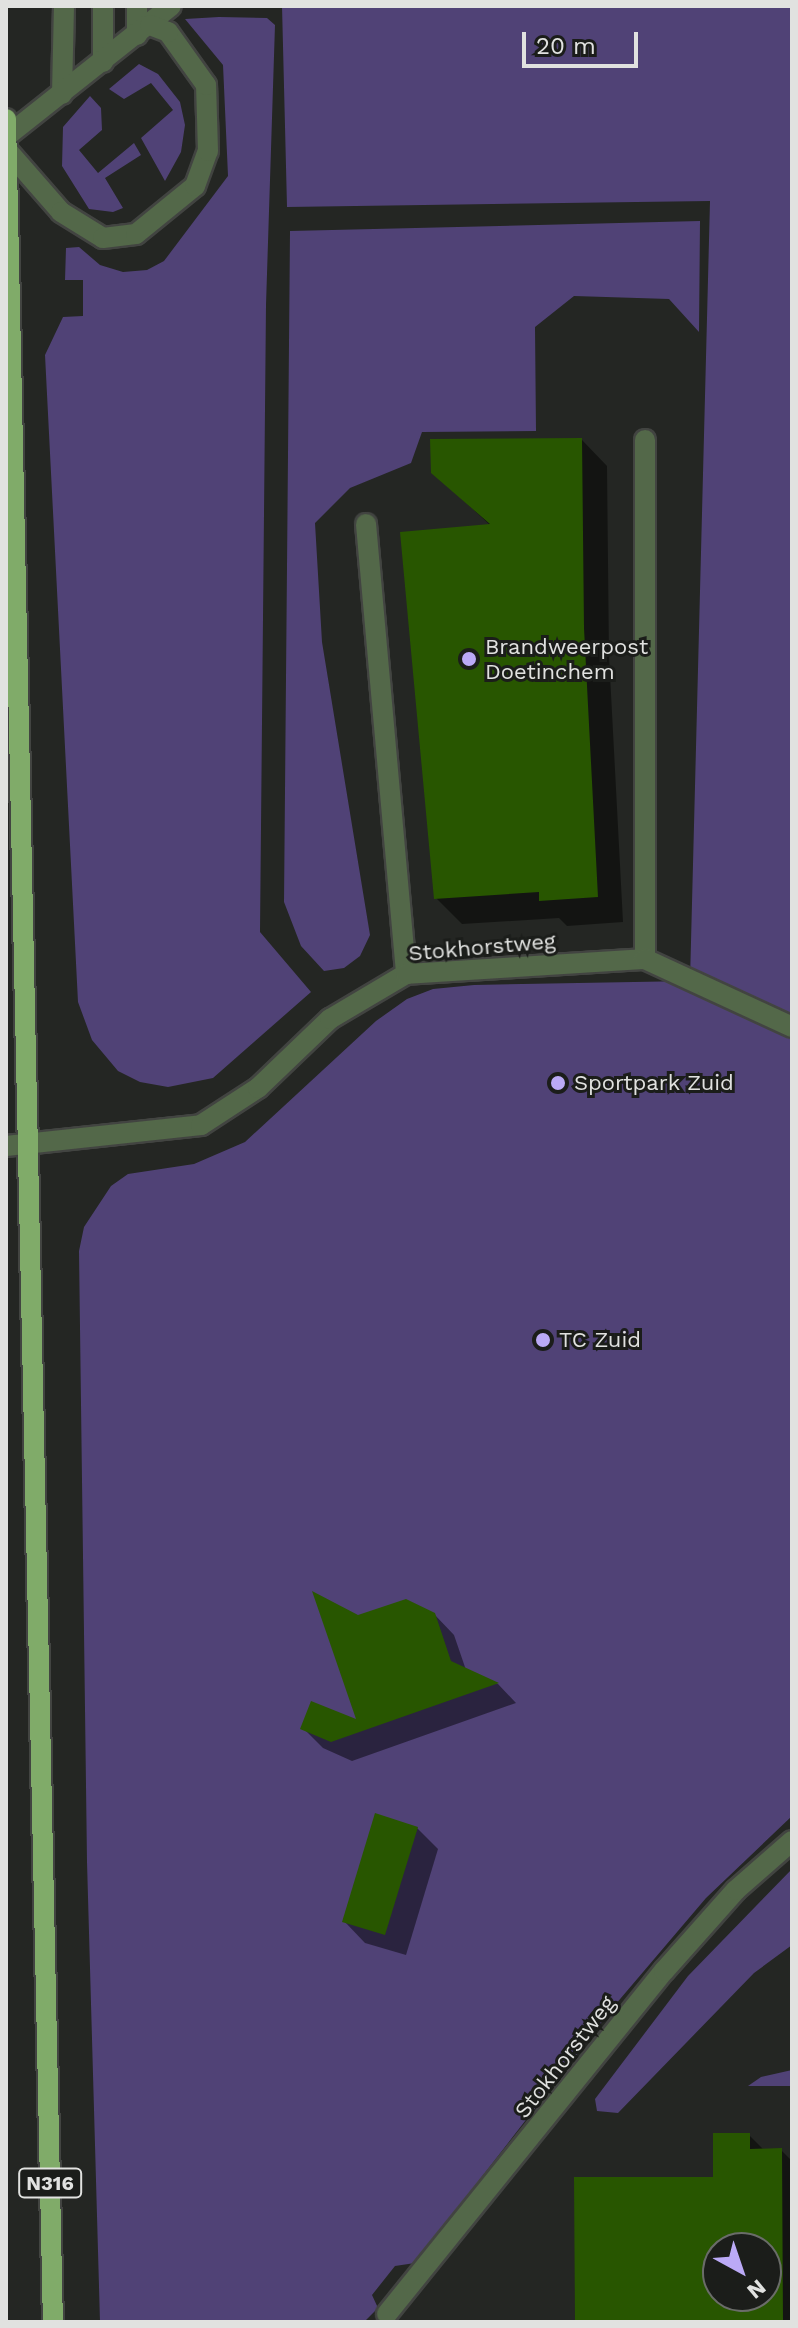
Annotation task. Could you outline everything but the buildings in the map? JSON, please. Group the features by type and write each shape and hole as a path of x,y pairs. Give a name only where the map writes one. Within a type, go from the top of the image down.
{"main road":[{"name":"N316","path":"6,119 31,1145 53,2322"}],"street":[{"path":"62,94 64,6"},
{"path":"103,6 103,62"},
{"path":"137,6 143,30"},
{"path":"143,30 168,32 206,85 208,151 195,186 136,234 103,238 61,212 7,143 171,6"},
{"path":"645,440 645,959 711,993 789,1020"},
{"path":"366,524 406,974"},
{"name":"Stokhorstweg","path":"6,1146 201,1125 222,1115 330,1019 406,974 645,959"},
{"name":"Stokhorstweg","path":"387,2314 664,1971 736,1890 792,1841"}],"shaded area":[{"name":"Sportpark Zuid","path":"282,6 792,6 792,1816 706,1898 615,2005 415,2263 395,2266 372,2295 378,2308 364,2322 100,2322 87,1862 79,1251 84,1227 111,1186 128,1174 194,1164 245,1142 376,1021 407,999 433,989 474,985 690,981 710,201 287,207"},
{"path":"267,18 275,25 266,305 260,932 311,992 213,1078 168,1087 140,1082 118,1071 92,1040 78,1002 45,355 63,317 83,316 83,280 65,280 66,248 79,247 100,265 123,272 147,270 164,261 228,176 223,65 185,19"},
{"path":"139,64 158,74 180,102 185,125 181,152 165,181 141,138 173,110 151,83 124,99 109,89"},
{"path":"90,96 101,108 102,130 79,150 98,173 134,143 141,155 105,178 123,208 113,212 89,209 62,166 63,127"},
{"path":"700,221 699,332 669,299 574,296 535,327 536,431 422,432 411,463 350,488 315,523 322,642 370,935 360,956 344,968 324,971 301,946 284,902 290,231"},
{"path":"792,1869 792,1945 754,1973 618,2113 597,2111 595,2099 688,1976"},
{"path":"792,2070 792,2086 748,2086 761,2077"}],"place":[{"name":"Brandweerpost Doetinchem","path":"469,659"},
{"name":"Sportpark Zuid","path":"558,1083"},
{"name":"TC Zuid","path":"543,1340"}]}
